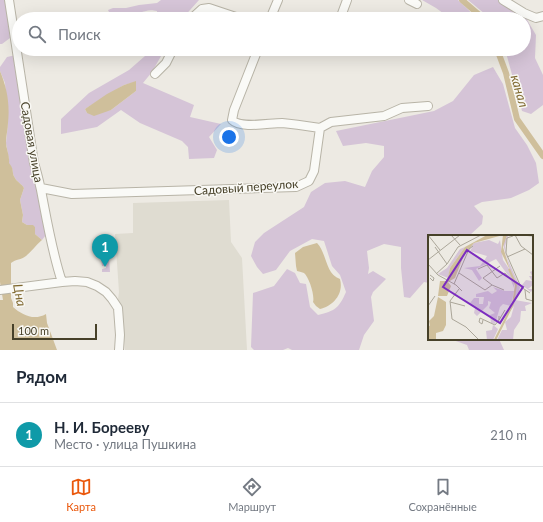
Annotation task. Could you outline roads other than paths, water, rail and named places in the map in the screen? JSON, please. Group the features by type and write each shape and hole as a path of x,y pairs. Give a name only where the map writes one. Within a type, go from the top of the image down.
{"street":[{"name":"Садовая улица","path":"9,0 12,20"},
{"path":"273,12 278,0"},
{"path":"343,12 347,0"},
{"path":"409,0 418,4"},
{"path":"503,0 522,12"},
{"path":"199,12 202,9 209,8 221,12"},
{"path":"531,16 536,18 543,16"},
{"name":"Садовая улица","path":"18,56 34,163 41,188 57,267 62,282"},
{"path":"155,74 166,63 170,56"},
{"path":"255,56 234,110 232,120 235,123 244,125 282,123 320,128 331,122 384,116 402,108 428,106"},
{"name":"Садовый переулок","path":"41,188 72,194 296,186 309,181 314,171 320,128"},
{"path":"0,290 75,281 87,282 97,286 106,292 118,308 120,335 119,350"}],"waterway":[{"name":"канал","path":"462,0 476,12"},
{"name":"канал","path":"500,56 506,73 517,119 543,156"}],"place":[{"name":"Н. И. Борееву","path":"105,267"}],"water label":[{"name":"Цна","path":"20,295"}]}
